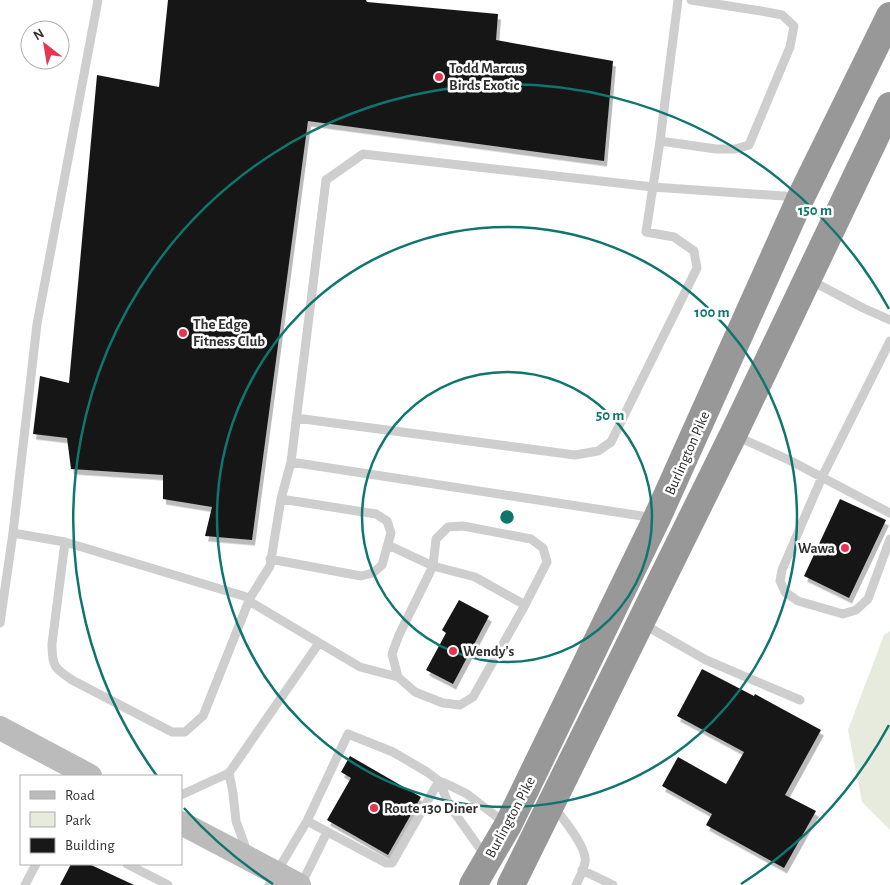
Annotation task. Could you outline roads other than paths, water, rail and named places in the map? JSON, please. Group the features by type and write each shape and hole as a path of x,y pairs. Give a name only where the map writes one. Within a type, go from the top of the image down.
{"highway":[{"name":"Burlington Pike","path":"473,885 508,825 657,518 802,197 890,16"},
{"name":"Burlington Pike","path":"511,885 733,435 890,106"}],"street":[{"path":"0,728 84,775"},
{"path":"182,824 249,859 273,879 300,885"}],"lane":[{"path":"0,623 14,533 37,324 98,0"},
{"path":"296,418 576,455 598,451 611,442 697,268 694,251 674,237 646,232 678,0"},
{"path":"660,141 716,149 735,149 750,144 790,47 794,26 782,15 692,0"},
{"path":"65,542 52,644 52,658 58,670 72,680 172,732 185,732 203,716 249,599 270,566 291,462 326,180 363,154 653,187 802,197"},
{"path":"808,278 890,320"},
{"path":"890,341 822,477 782,570 780,581 785,592 798,601 843,614 856,610 868,599 890,540"},
{"path":"733,435 789,460 890,513"},
{"path":"291,462 657,518"},
{"path":"270,559 361,576 373,573 382,565 392,533 387,521 376,514 282,499"},
{"path":"14,533 65,542 249,599 360,667 398,677 415,692 443,703 460,705 473,697 525,605 547,562 543,548 531,539 463,526 448,526 436,539 433,566 392,654 398,677"},
{"path":"388,545 433,566 475,577 525,605"},
{"path":"640,622 706,660 800,700"},
{"path":"182,795 229,773 319,643"},
{"path":"273,879 307,821 348,734 393,752 439,781 467,794 508,825"},
{"path":"229,773 236,821 249,859"},
{"path":"307,821 386,863 392,863 439,781"},
{"path":"439,781 449,805 488,859"},
{"path":"551,803 585,853 584,866 576,885"},
{"path":"300,885 326,832"},
{"path":"25,885 35,865"},
{"path":"129,865 168,885"},
{"path":"584,866 613,885"}],"place":[{"name":"Todd Marcus Birds Exotic","path":"439,77"},
{"name":"The Edge Fitness Club","path":"183,333"},
{"name":"Wawa","path":"845,548"},
{"name":"Wendy's","path":"453,651"},
{"name":"Route 130 Diner","path":"374,808"}]}
